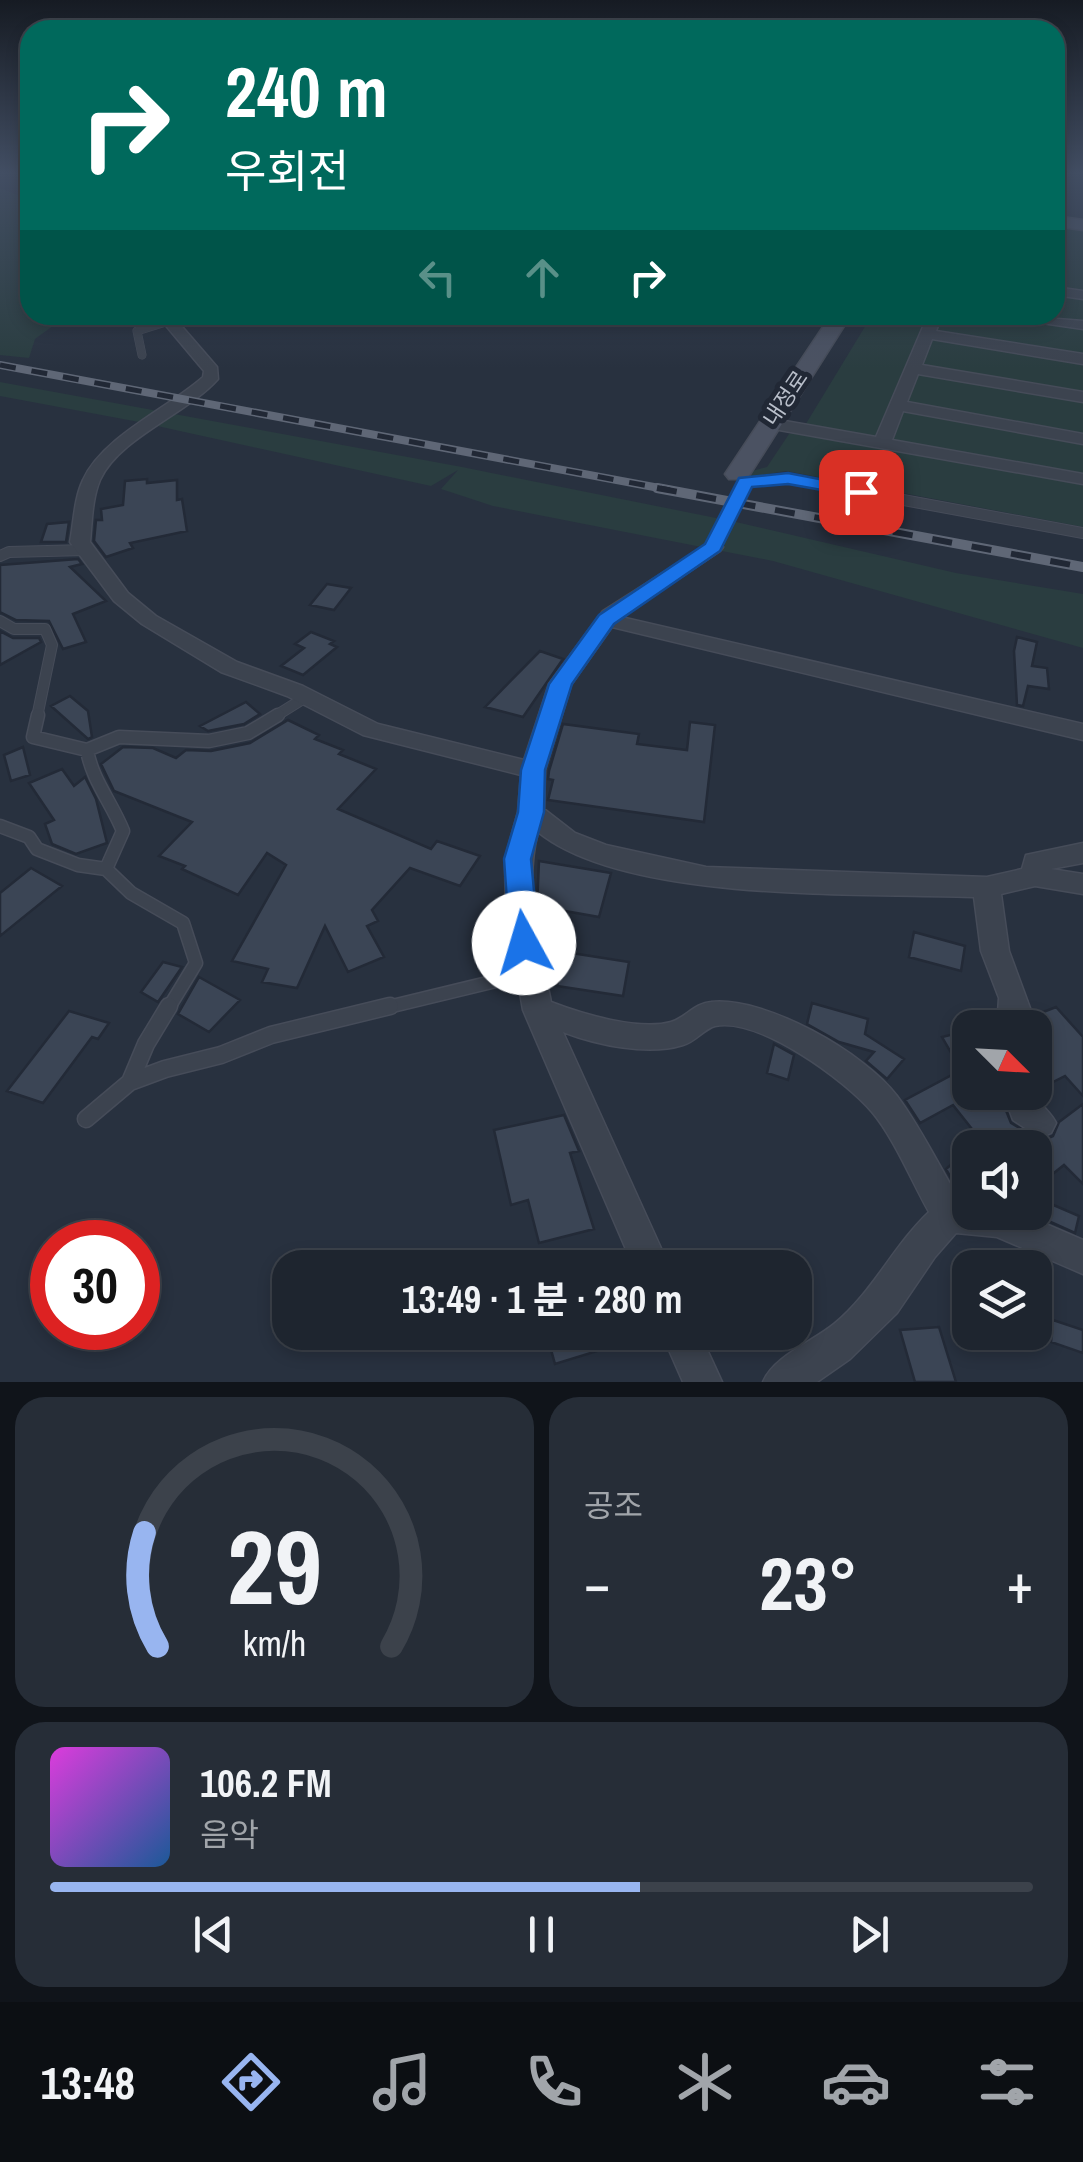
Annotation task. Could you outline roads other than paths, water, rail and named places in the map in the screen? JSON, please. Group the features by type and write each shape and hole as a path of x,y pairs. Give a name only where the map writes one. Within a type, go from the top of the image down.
{"street":[{"path":"173,325 209,364 210,379 96,471 88,489 80,542 122,597 149,620 228,666 306,697 372,730 533,770"},
{"name":"내정로","path":"742,478 768,423 834,325"},
{"path":"882,443 932,325"},
{"path":"928,334 1083,359"},
{"path":"913,368 1083,396"},
{"path":"898,406 1083,439"},
{"path":"768,423 1083,480"},
{"path":"644,1250 538,1010 529,972 518,859 531,812 533,770 560,684 607,620 713,547"},
{"path":"607,620 1083,732"},
{"path":"531,812 566,840 602,854 706,876 987,887 1035,876 1083,884"},
{"path":"1035,876 1035,862 1083,853"},
{"path":"987,887 988,924 996,958 1014,992 1015,1010"},
{"path":"538,1010 580,1026 649,1037 679,1034 708,1014 750,1017 782,1028 831,1059 884,1103 950,1216"},
{"path":"1024,1110 1040,1122"},
{"path":"782,1382 831,1352 862,1326 898,1281 928,1232 950,1216 998,1222 1083,1256"},
{"path":"687,1350 703,1382"}],"lane":[{"path":"142,356 137,332 152,325"},
{"path":"713,547 742,478 788,478 1083,533"},
{"path":"0,556 10,552 86,550"},
{"path":"0,621 14,629 45,629 52,645 33,737 86,750 119,737 209,741 248,733 306,697"},
{"path":"86,750 88,767 116,809 122,831 106,869"},
{"path":"0,826 29,837 37,849 78,865 106,869 131,893 183,923 196,963 146,1044 130,1082"},
{"path":"86,1119 130,1082 221,1055 271,1035 529,972"}],"railway":[{"path":"0,365 670,490"},
{"path":"657,488 1083,567"}]}
